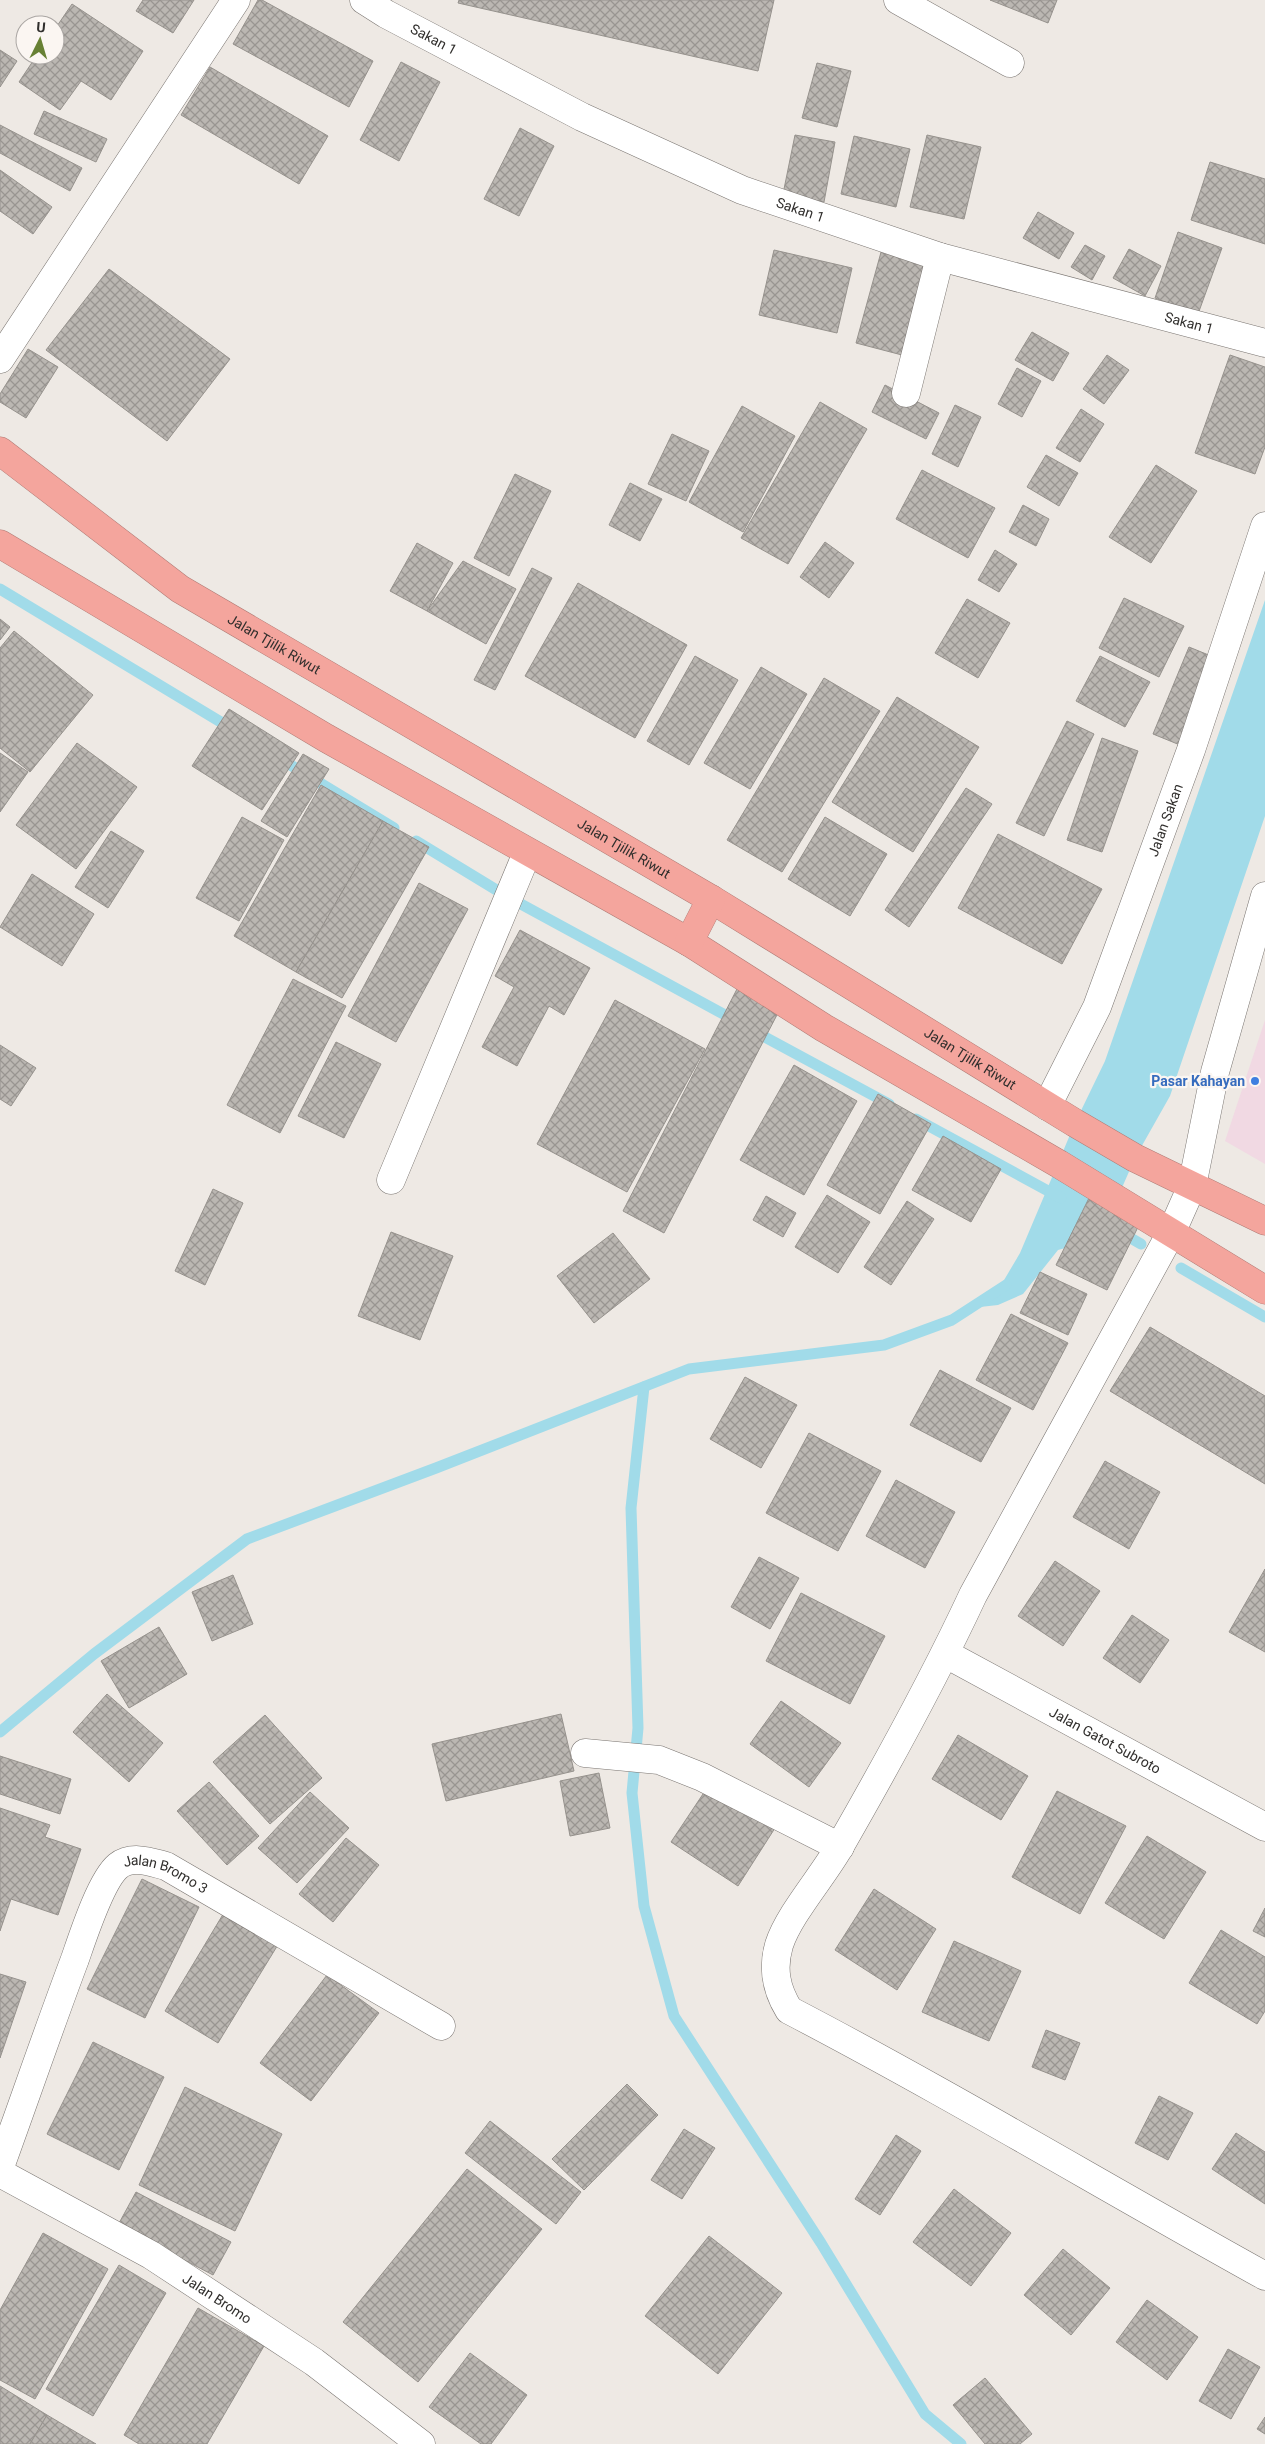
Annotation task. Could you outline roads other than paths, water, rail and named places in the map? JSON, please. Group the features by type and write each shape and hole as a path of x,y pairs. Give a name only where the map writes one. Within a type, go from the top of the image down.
{"highway":[{"name":"Jalan Tjilik Riwut","path":"0,451 180,589 711,899 1135,1158 1265,1220"},
{"path":"0,544 326,738 527,853 688,942 824,1028 1172,1231 1265,1290"},
{"path":"688,942 711,899"}],"street":[{"path":"0,359 236,0"},
{"path":"898,0 1010,62"},
{"name":"Sakan 1","path":"380,5 582,117 742,190 940,257 1265,343"},
{"path":"906,393 940,257"},
{"name":"Jalan Sakan","path":"1047,1106 1096,1007 1190,750 1265,526"},
{"path":"391,1180 527,853"},
{"path":"1265,896 1215,1072 1192,1186 1172,1231 973,1595 946,1654 840,1847 786,1931 779,1945 776,1979 779,1994 789,2010 899,2068 1121,2197 1265,2276"},
{"name":"Jalan Gatot Subroto","path":"946,1654 1265,1827"},
{"path":"585,1753 659,1760 702,1777 840,1847"},
{"name":"Jalan Bromo 3","path":"0,2167 87,1925 110,1874 120,1865 131,1860 166,1866 441,2026"},
{"name":"Jalan Bromo","path":"0,2173 151,2256 314,2362 409,2440"}],"water":[{"path":"1265,600 1265,816 1170,1096 1135,1158 1117,1199 1094,1240 1058,1250 1023,1294 998,1305 971,1308 997,1292 1020,1253 1075,1123 1105,1061"}],"waterway":[{"path":"0,589 234,730"},
{"path":"279,758 394,828"},
{"path":"416,841 508,897 738,1022"},
{"path":"752,1030 889,1104"},
{"path":"916,1119 1061,1198"},
{"path":"1120,1232 1141,1244"},
{"path":"1181,1268 1265,1317"},
{"path":"0,1732 94,1654 247,1539 436,1468 689,1369 884,1345 952,1320 1006,1285"},
{"path":"644,1387 631,1508 638,1728 632,1793 644,1906 674,2016 821,2243 925,2414 961,2444"}],"place":[{"name":"Pasar Kahayan","path":"1255,1081"}]}
